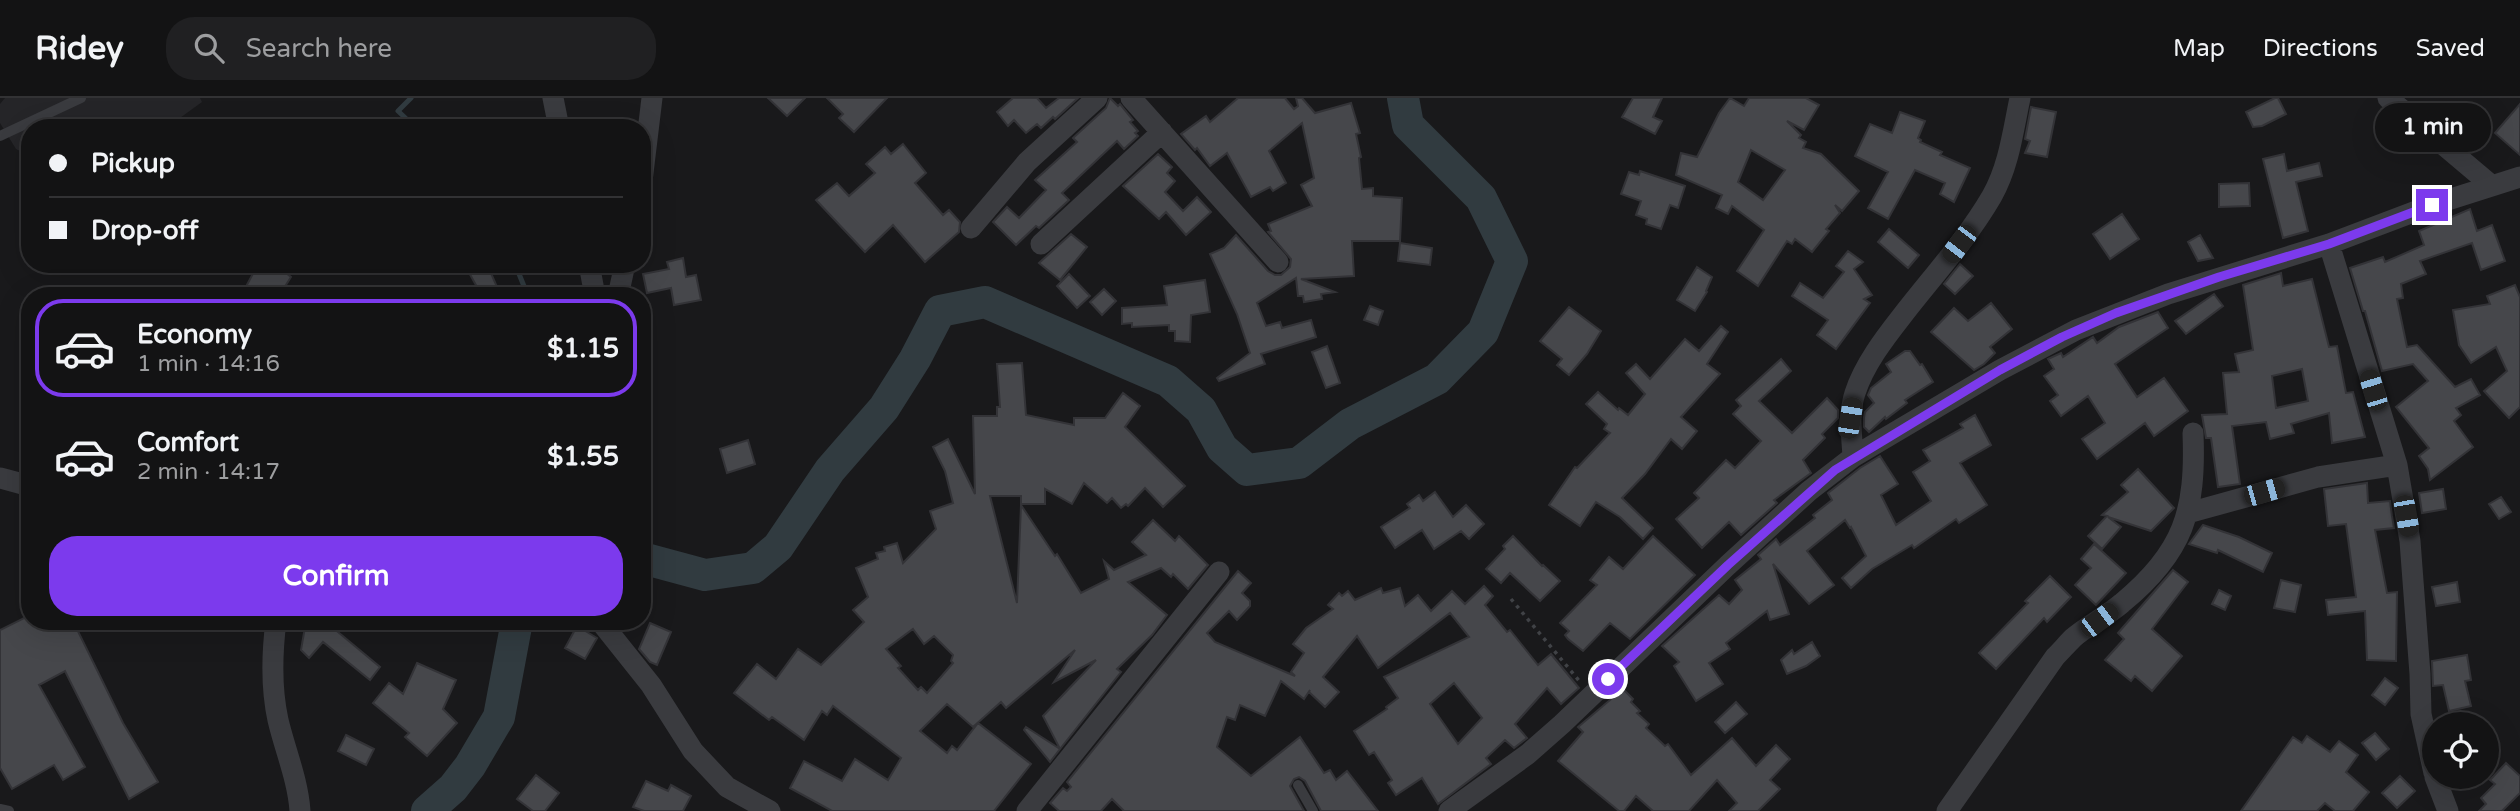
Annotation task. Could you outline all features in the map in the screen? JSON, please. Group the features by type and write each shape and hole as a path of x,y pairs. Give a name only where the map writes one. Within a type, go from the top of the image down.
{"street":[{"path":"553,98 557,119"},
{"path":"649,119 652,98"},
{"path":"971,228 1027,162 1097,98"},
{"path":"1131,98 1278,262"},
{"path":"1853,457 1850,418 1854,395 1862,376 1887,336 1973,226 1993,193 2007,160 2020,98"},
{"path":"2388,98 2491,185"},
{"path":"1041,244 1162,132"},
{"path":"1449,811 1528,754 1809,491 1853,457 2000,370 2076,330 2206,281 2329,244 2520,177"},
{"path":"2329,244 2397,465 2410,541 2422,718"},
{"path":"1947,811 2055,657 2073,638 2122,603 2150,577 2171,550 2188,513 2194,473 2193,433"},
{"path":"2188,513 2318,477 2397,465"},
{"path":"0,478 21,484"},
{"path":"1027,811 1219,572"},
{"path":"276,630 273,680 277,717 293,773 300,811"},
{"path":"607,630 651,685 693,751 727,787 770,811"},
{"path":"2440,789 2448,811"}],"lane":[{"path":"36,119 81,98"},
{"path":"0,136 21,126"},
{"path":"1298,785 1313,811"},
{"path":"0,809 9,811"}],"path":[{"path":"1511,599 1591,695"}],"shaded area":[{"path":"5,98 200,98 202,102 178,119 21,119 21,152 16,149 0,123 0,104"}],"building":[{"path":"768,98 805,98 787,116"},
{"path":"827,98 887,98 854,132 839,118 843,114"},
{"path":"1013,98 1037,98 1046,108 1059,98 1078,98 1055,119 1053,117 1041,128 1037,124 1026,133 1014,120 1008,126 997,112"},
{"path":"1110,98 1118,106 1120,104 1133,120 1130,122 1138,131 1135,133 1138,136 1124,149 1117,141 1062,193 1069,200 1016,245 993,222 1007,207 1019,218 1046,190 1035,180 1077,142 1073,138 1106,108"},
{"path":"1238,98 1285,98 1294,109 1298,106 1296,98 1302,98 1315,113 1351,103 1360,133 1356,134 1361,157 1362,189 1373,188 1373,196 1402,198 1400,241 1352,241 1354,276 1301,279 1335,292 1321,294 1322,299 1304,302 1303,296 1298,296 1296,278 1257,303 1266,326 1280,322 1282,328 1311,320 1316,337 1261,354 1265,364 1219,381 1217,378 1250,353 1237,314 1210,254 1224,248 1236,235 1268,271 1281,275 1290,267 1291,259 1268,232 1271,231 1268,224 1312,206 1301,185 1314,178 1302,123 1269,151 1286,183 1273,191 1270,187 1251,197 1227,153 1210,166 1197,148 1195,150 1181,134 1206,116 1210,122"},
{"path":"1633,98 1662,98 1653,117 1662,121 1655,134 1622,117"},
{"path":"1730,98 1744,106 1749,98 1806,98 1819,105 1804,130 1787,121 1801,135 1799,138 1806,142 1803,148 1821,154 1859,191 1842,211 1835,205 1840,213 1812,252 1795,239 1792,244 1787,241 1758,286 1737,271 1764,230 1732,206 1728,214 1716,208 1722,195 1676,175 1681,153 1697,157 1719,113","holes":["1751,150 1785,170 1763,200 1738,182"]},
{"path":"2278,98 2286,114 2262,126 2253,127 2246,112"},
{"path":"2520,104 2520,155 2495,133"},
{"path":"2031,107 2056,112 2047,157 2025,153 2030,141 2025,139"},
{"path":"1900,112 1925,121 1918,138 1920,142 1942,152 1940,155 1970,168 1954,202 1940,194 1945,183 1915,170 1888,219 1868,208 1888,172 1855,156 1870,124 1892,133"},
{"path":"903,144 926,173 915,183 943,215 949,210 960,222 959,232 925,262 893,225 865,252 816,200 837,183 849,196 875,173 866,164 885,147 891,154"},
{"path":"1158,154 1172,167 1167,173 1175,181 1165,192 1183,211 1197,197 1211,212 1186,235 1166,212 1159,219 1123,186"},
{"path":"2284,154 2287,171 2319,163 2322,176 2296,182 2308,231 2283,238 2263,159"},
{"path":"1640,171 1685,186 1678,208 1670,205 1661,229 1646,224 1647,219 1636,215 1641,201 1621,194 1629,172 1639,175"},
{"path":"2249,183 2250,206 2219,207 2219,184"},
{"path":"2470,209 2477,231 2492,225 2505,261 2481,270 2472,243 2420,261 2426,274 2401,284 2403,298 2397,299 2407,347 2417,345 2455,387 2471,379 2480,395 2456,408 2461,415 2454,421 2473,447 2430,480 2428,469 2419,456 2429,448 2396,407 2428,381 2413,364 2382,371 2350,268 2383,257 2385,262 2424,245 2419,231"},
{"path":"2122,214 2139,239 2110,259 2093,234"},
{"path":"1889,229 1919,255 1908,268 1878,242"},
{"path":"1071,234 1087,247 1060,280 1039,263"},
{"path":"2200,235 2213,258 2198,261 2188,242"},
{"path":"1400,243 1432,248 1430,265 1398,261"},
{"path":"1848,251 1863,262 1854,269 1872,295 1864,299 1870,303 1836,349 1817,335 1828,320 1792,296 1800,283 1823,298 1844,272 1836,266"},
{"path":"683,258 686,277 696,275 701,300 674,305 671,288 651,292 651,287 646,287 643,274 669,269 667,262"},
{"path":"1960,264 1973,276 1955,294 1944,284"},
{"path":"1697,267 1712,277 1707,292 1695,311 1677,300"},
{"path":"253,273 286,273 291,277 285,287 246,287"},
{"path":"469,273 491,273 497,287 477,287"},
{"path":"2281,273 2283,286 2312,279 2329,347 2337,346 2346,393 2353,392 2365,437 2332,443 2329,413 2291,424 2294,433 2270,439 2266,422 2232,426 2240,484 2218,487 2211,438 2206,438 2202,415 2227,414 2223,373 2239,372 2235,354 2253,350 2243,285","holes":["2302,369 2308,401 2276,408 2272,376"]},
{"path":"1069,274 1090,296 1077,308 1057,286"},
{"path":"1205,280 1210,312 1191,315 1190,342 1175,341 1175,331 1169,331 1169,325 1132,327 1132,323 1122,324 1122,308 1167,305 1164,286"},
{"path":"2515,285 2520,297 2520,407 2509,418 2484,391 2507,371 2496,347 2471,363 2459,345 2453,310 2490,304 2487,296"},
{"path":"1104,289 1116,301 1102,315 1090,302"},
{"path":"2214,294 2223,306 2186,334 2175,321"},
{"path":"1991,303 2012,329 1990,347 1995,353 1974,370 1931,332 1954,308 1968,321"},
{"path":"1370,306 1383,311 1378,325 1364,320"},
{"path":"1569,307 1601,331 1587,354 1569,375 1557,365 1562,359 1540,341"},
{"path":"2158,312 2168,328 2115,364 2137,397 2164,378 2188,411 2154,436 2145,423 2097,459 2082,439 2105,423 2088,396 2061,416 2050,401 2058,395 2044,376 2054,369 2048,359 2061,353 2063,357 2093,337 2097,343 2119,327"},
{"path":"1721,326 1728,332 1707,364 1720,374 1681,417 1697,431 1682,449 1671,439 1645,474 1622,498 1653,528 1643,539 1620,517 1596,502 1580,526 1549,505 1575,467 1577,468 1610,433 1604,429 1607,424 1586,404 1598,392 1618,410 1619,408 1628,415 1645,394 1626,373 1636,364 1650,379 1685,339 1699,351"},
{"path":"1327,346 1340,383 1326,388 1312,352"},
{"path":"1905,351 1910,351 1920,365 1922,364 1933,382 1905,400 1907,403 1886,419 1885,417 1869,432 1864,427 1864,417 1874,403 1868,395 1871,388 1891,372 1886,364"},
{"path":"1781,359 1791,371 1759,401 1792,433 1827,398 1838,410 1838,418 1822,434 1825,438 1803,460 1811,473 1774,500 1777,503 1741,535 1729,522 1702,548 1676,519 1699,498 1694,493 1726,460 1735,468 1761,441 1733,414 1741,406 1736,400"},
{"path":"1022,363 1026,415 1074,425 1074,418 1105,418 1123,393 1140,406 1125,427 1185,486 1163,507 1145,488 1128,506 1126,504 1121,508 1112,498 1107,503 1084,483 1072,504 1045,489 1045,504 1021,504 1021,496 990,496 1017,603 1021,505 1055,556 1057,554 1081,593 1109,579 1104,561 1114,570 1146,555 1132,542 1153,520 1175,541 1179,536 1208,565 1188,589 1173,574 1171,577 1161,568 1128,582 1167,615 1152,635 1117,669 1121,672 1060,749 1043,716 1096,660 1054,682 1075,650 1006,708 1001,702 973,727 947,704 920,731 947,753 952,746 957,750 978,723 1031,764 994,811 832,811 790,788 804,761 842,781 855,759 888,780 901,758 833,706 827,715 822,711 804,740 772,717 769,720 734,693 757,664 776,679 798,649 821,665 864,622 853,610 868,597 856,568 878,559 876,553 897,543 903,563 936,529 930,511 953,503 945,471 933,447 948,439 975,494 973,416 997,416 997,407 1000,407 997,364","holes":["913,629 924,644 934,636 953,655 953,663 927,693 921,687 918,690 898,668 901,666 886,649"]},
{"path":"1975,415 1991,445 1960,463 1987,505 1959,523 1956,519 1914,548 1912,545 1872,569 1851,588 1842,578 1866,556 1845,520 1807,551 1834,585 1809,604 1773,564 1789,614 1770,620 1767,611 1726,643 1730,649 1709,663 1723,684 1696,701 1674,666 1679,662 1662,646 1719,595 1729,604 1742,590 1735,580 1761,559 1758,555 1776,539 1780,545 1815,518 1813,515 1832,500 1828,493 1880,456 1898,484 1881,495 1896,525 1931,501 1913,472 1930,461 1923,450 1963,428 1960,424"},
{"path":"748,440 755,464 727,473 720,449"},
{"path":"2138,469 2174,508 2151,531 2108,517 2121,527 2102,549 2088,536 2107,516 2102,515 2128,492 2121,485"},
{"path":"2367,483 2368,503 2390,501 2394,528 2375,530 2387,593 2397,592 2396,661 2367,660 2365,611 2328,615 2326,600 2356,597 2346,524 2328,526 2324,489"},
{"path":"2443,489 2446,509 2422,513 2419,493"},
{"path":"1435,492 1453,517 1466,505 1484,524 1469,539 1461,531 1434,549 1422,530 1395,548 1381,527 1410,508 1407,504 1419,495 1423,501"},
{"path":"2501,497 2511,512 2499,519 2489,504"},
{"path":"2203,525 2239,537 2272,553 2263,572 2218,550 2217,553 2189,544"},
{"path":"1513,536 1560,581 1540,601 1510,573 1501,583 1486,569"},
{"path":"1653,536 1695,575 1630,639 1610,623 1583,651 1568,639 1565,635 1569,631 1560,623 1597,585 1590,580 1609,557 1623,569"},
{"path":"2094,544 2126,573 2096,605 2075,585 2091,568 2081,559"},
{"path":"2173,570 2188,582 2152,629 2182,656 2152,691 2135,676 2131,681 2105,660 2124,639 2118,633"},
{"path":"1238,571 1251,583 1242,593 1250,601 1250,606 1237,620 1229,611 1207,633 1215,642 1295,676 1291,672 1304,653 1293,644 1306,628 1333,609 1328,605 1339,593 1342,596 1348,591 1355,600 1381,588 1383,593 1400,588 1405,606 1418,595 1431,611 1452,591 1465,604 1484,586 1493,596 1485,605 1507,632 1510,630 1538,665 1551,654 1579,688 1561,704 1547,688 1515,724 1527,738 1514,748 1505,740 1486,758 1491,764 1438,804 1422,778 1396,795 1388,783 1392,780 1374,752 1369,755 1354,731 1387,709 1386,707 1398,698 1384,677 1469,637 1450,613 1378,668 1357,636 1323,677 1339,692 1325,707 1310,690 1304,699 1281,681 1265,716 1240,705 1235,720 1227,717 1217,747 1251,776 1300,737 1324,773 1330,770 1336,780 1347,771 1378,811 1321,811 1305,781 1299,777 1294,779 1290,786 1304,811 1124,811 1112,799 1101,811 1059,811 1050,803 1063,788 1067,791 1071,787 1067,782","holes":["1454,683 1482,718 1458,744 1430,704"]},
{"path":"2050,576 2071,597 2047,622 2044,618 1996,669 1979,653 2028,603 2025,601"},
{"path":"2281,580 2301,585 2295,612 2274,608"},
{"path":"2457,582 2460,602 2436,606 2432,587"},
{"path":"2219,590 2231,596 2225,610 2212,604"},
{"path":"21,620 21,630 77,630 123,723 158,782 129,799 65,671 39,685 85,767 63,780 54,765 12,789 0,768 0,630"},
{"path":"651,623 671,632 657,665 650,662 639,649 647,630 651,630"},
{"path":"304,630 336,630 380,667 370,680 323,642 309,658 301,650"},
{"path":"575,630 584,630 597,638 585,659 565,648"},
{"path":"1812,642 1820,656 1787,674 1781,660 1792,650 1794,654"},
{"path":"2467,655 2471,680 2465,681 2471,706 2449,711 2443,685 2433,686 2432,661"},
{"path":"417,663 456,680 443,709 457,723 427,756 405,737 409,733 373,703 389,683 403,694"},
{"path":"2385,678 2398,688 2385,705 2372,695"},
{"path":"1623,689 1640,711 1637,713 1649,724 1646,728 1665,746 1668,744 1691,775 1732,738 1756,766 1776,745 1790,759 1770,780 1780,789 1758,811 1729,811 1737,803 1717,780 1689,811 1653,811 1636,796 1624,811 1619,811 1558,761 1583,732 1578,727"},
{"path":"1736,702 1747,714 1725,733 1715,722"},
{"path":"1026,727 1060,749 1050,762 1024,730"},
{"path":"2375,733 2389,749 2376,760 2362,743"},
{"path":"346,735 374,749 366,765 338,751"},
{"path":"2307,736 2330,752 2339,741 2358,755 2346,772 2369,792 2353,811 2335,811 2325,803 2317,811 2241,811 2293,737 2302,743"},
{"path":"2506,763 2520,776 2520,793 2502,811 2479,811 2486,804 2481,798 2490,789 2499,789 2499,770"},
{"path":"536,775 559,793 545,811 533,811 517,799"},
{"path":"2400,776 2415,791 2397,808 2382,793"},
{"path":"646,781 668,791 671,785 691,796 683,811 644,811 633,807"}],"waterway":[{"path":"406,119 398,111 411,98"},
{"path":"651,560 705,575 753,568 778,547 830,470 884,408 915,359 940,311 985,302 1168,381 1201,410 1222,448 1247,470 1299,463 1350,424 1437,379 1483,332 1512,261 1481,198 1408,125 1403,98"},
{"path":"519,273 524,287"},
{"path":"427,811 453,788 470,766 499,717 515,630"}],"route":[{"path":"1608,679 1728,565 1835,470 2000,370 2076,330 2116,313 2219,277 2329,244 2432,205"}]}
